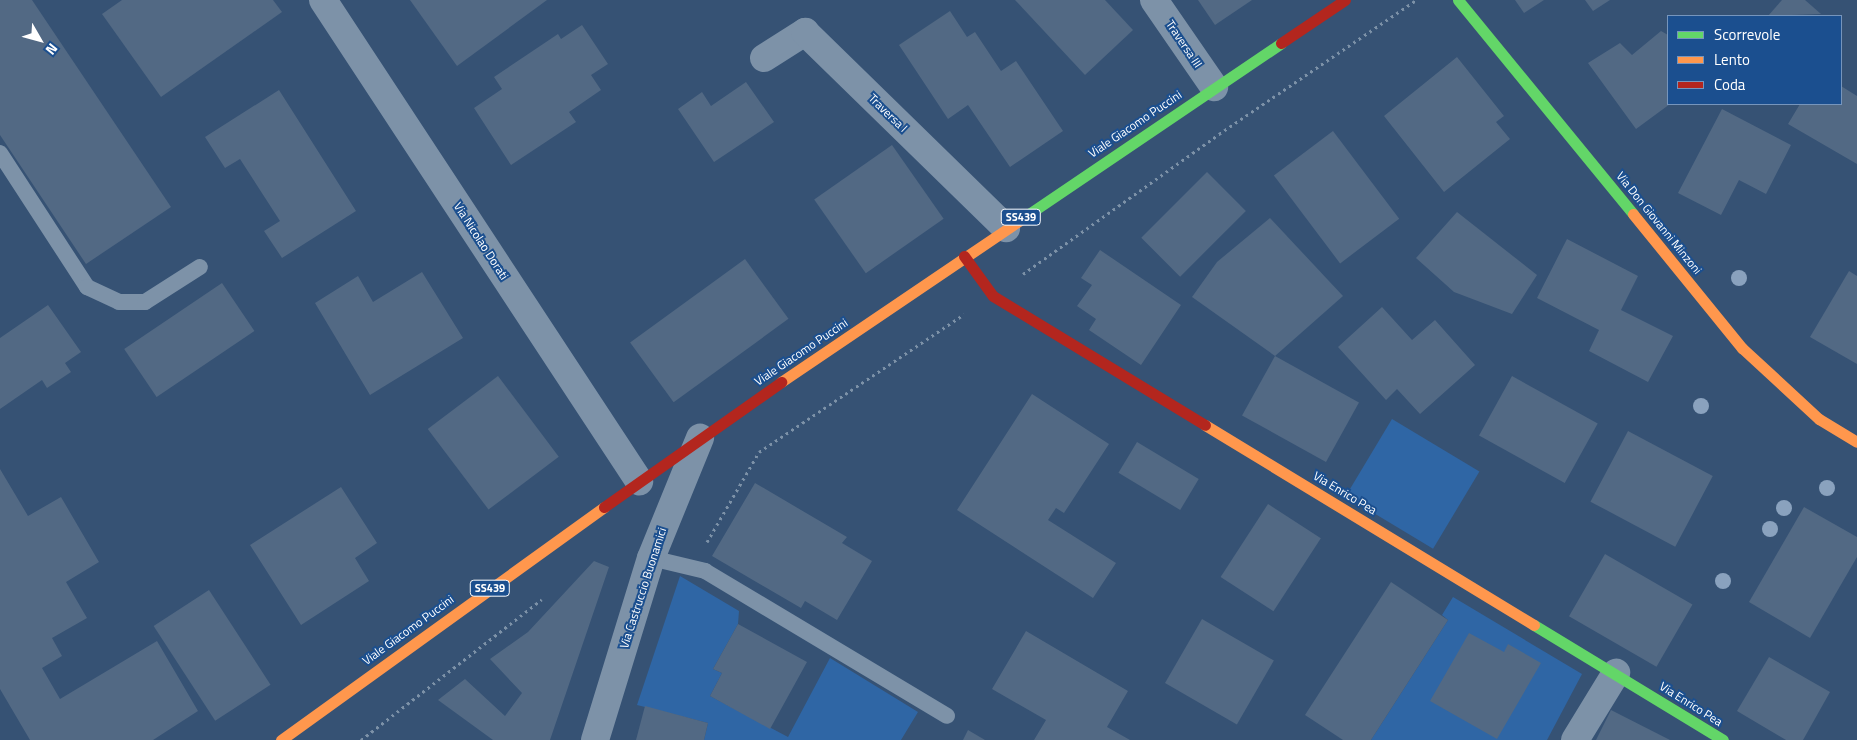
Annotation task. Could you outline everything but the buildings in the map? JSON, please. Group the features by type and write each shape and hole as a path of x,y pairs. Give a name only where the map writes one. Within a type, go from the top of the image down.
{"street":[{"name":"Via Nicolao Dorati","path":"323,0 639,481"},
{"name":"Traversa III","path":"1154,0 1214,87"},
{"name":"Viale Giacomo Puccini","path":"281,740 700,438 964,256 1344,0"},
{"name":"Via Don Giovanni Minzoni","path":"1458,0 1742,348 1819,419 1857,442"},
{"name":"Traversa I","path":"764,58 805,32 1006,228"},
{"name":"Via Enrico Pea","path":"964,256 993,296 1616,673 1723,740"},
{"name":"Via Castruccio Buonamici","path":"595,740 651,558 700,438"},
{"path":"1575,740 1616,673"}],"lane":[{"path":"0,153 87,287 119,302 145,302 200,266"},
{"path":"651,558 705,571 947,716"}],"path":[{"path":"706,543 759,452 993,296 1219,134 1416,0"},
{"path":"361,740 517,621 549,592"}],"shaded area":[{"path":"1392,419 1479,472 1433,549 1346,496"},
{"path":"680,576 739,611 738,624 713,669 722,673 710,696 788,737 830,658 918,712 901,740 704,740 708,723 637,705"},
{"path":"1453,597 1582,674 1547,740 1371,740 1448,620 1442,615"}],"traffic: fast":[{"path":"1458,0 1633,214"},
{"path":"1020,220 1281,43"},
{"path":"1534,625 1723,740"}],"traffic: slow":[{"path":"1633,214 1742,348 1819,419 1857,442"},
{"path":"781,382 1020,220"},
{"path":"1205,425 1534,625"},
{"path":"281,740 604,507"}],"traffic: jam":[{"path":"1281,43 1345,0"},
{"path":"964,256 993,296 1205,425"},
{"path":"604,507 781,382"}]}
